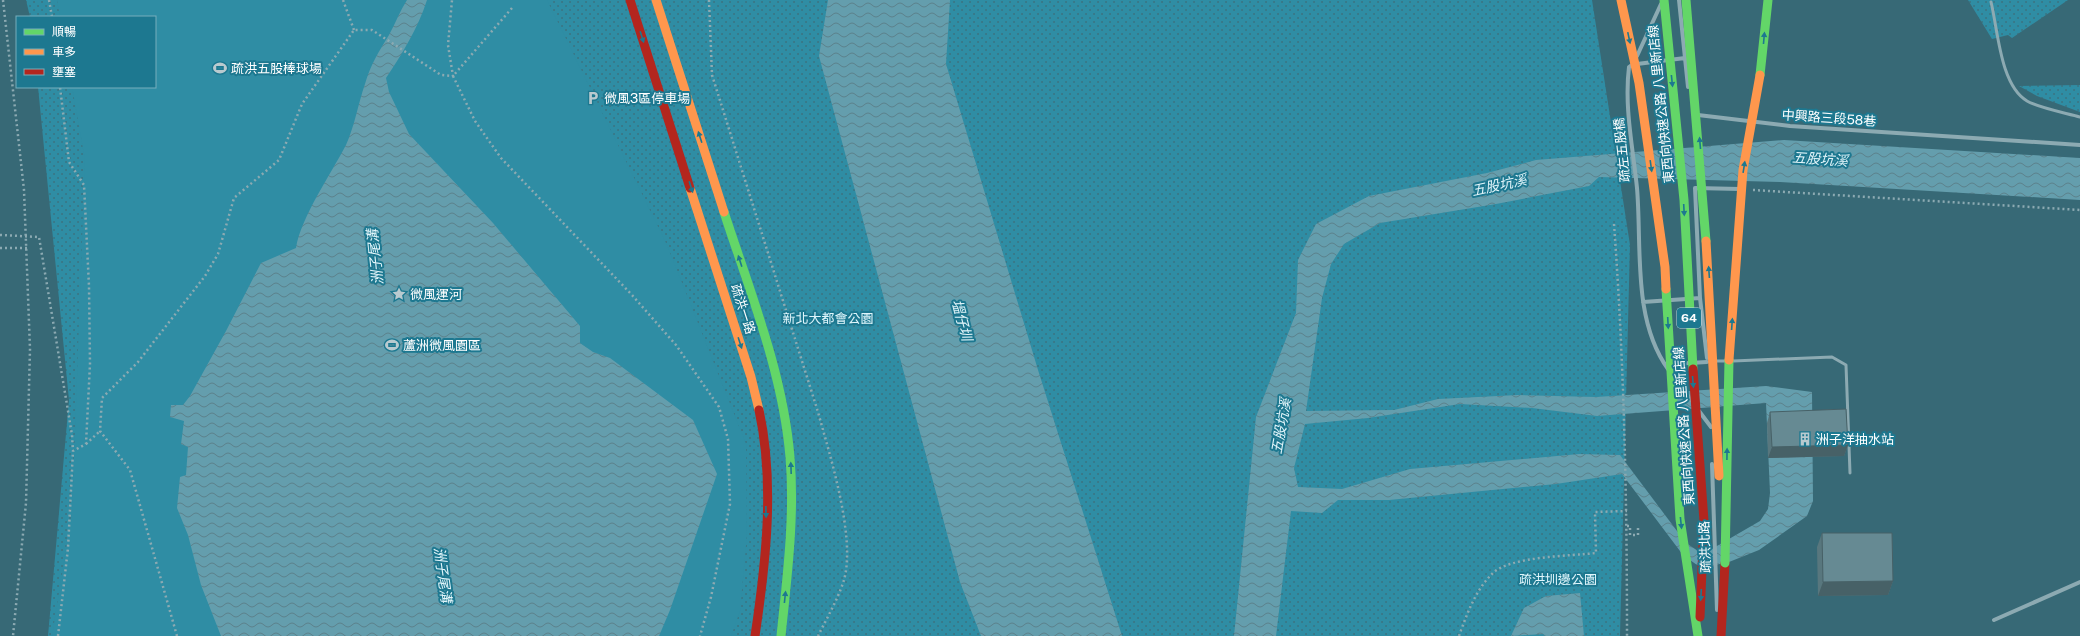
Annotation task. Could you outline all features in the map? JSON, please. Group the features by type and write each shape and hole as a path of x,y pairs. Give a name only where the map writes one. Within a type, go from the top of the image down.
{"main road":[{"name":"疏洪一路","path":"630,0 751,377 761,419 765,465 766,524 762,592 755,636"},
{"name":"疏洪一路","path":"656,0 773,365 783,406 790,457 792,497 790,551 781,636"},
{"path":"1620,0 1639,83 1665,267 1680,519 1698,636"},
{"name":"東西向快速公路 八里新店線","path":"1663,0 1684,200 1692,361 1704,521 1698,636"},
{"name":"64","path":"1686,0 1703,188 1725,563 1720,636"},
{"path":"1725,563 1728,381 1736,253 1743,170 1762,65 1768,0"}],"street":[{"path":"1633,64 1663,0"},
{"name":"中興路三段58巷","path":"1679,0 1691,114 1790,126 2080,145"},
{"path":"1633,64 1685,58"},
{"name":"疏左五股橋","path":"1633,64 1629,67 1627,86 1628,109 1637,189 1643,302 1647,324 1653,346 1711,427"},
{"path":"1712,446 1707,362 1700,298 1695,188 1747,190"},
{"path":"1643,302 1700,298"},
{"path":"1665,364 1707,362"},
{"name":"疏洪北路","path":"1712,461 1716,636"},
{"path":"1994,620 2080,582"}],"lane":[{"path":"1991,2 2007,77 2013,89 2027,101 2080,117"},
{"path":"1707,362 1832,357 1846,365 1850,473"}],"path":[{"path":"3,0 24,190 27,237 30,349 26,504 13,636"},
{"path":"49,0 52,16"},
{"path":"343,0 354,30"},
{"path":"452,0 448,45 453,76 474,121 501,158 632,295 676,345 719,407 728,439 730,504 711,597 700,636"},
{"path":"709,0 712,75 818,412 832,464 846,533 847,559 844,581 818,636"},
{"path":"453,76 512,8"},
{"path":"354,30 372,30 441,75 453,76"},
{"path":"177,636 130,470 100,431 102,398 138,362 204,276 218,254 234,198 279,160 302,104 354,30"},
{"path":"60,88 69,162 84,184 90,286 90,364 86,444"},
{"path":"1747,190 2080,210"},
{"path":"1614,224 1619,303 1628,526 1627,636"},
{"path":"0,235 39,237 72,435 73,451 68,548 58,636"},
{"path":"0,248 27,248"},
{"path":"73,451 86,444 100,431"},
{"path":"1458,636 1470,606 1492,572 1516,561 1596,553 1595,512 1627,511"},
{"path":"1628,526 1630,535 1638,535 1638,525"}],"green space":[{"name":"新北大都會公園","path":"26,0 1592,0 1630,245 1620,636 48,636 69,400 38,88 156,88 156,16 30,16"},
{"name":"蘆洲微風園區","path":"57,0 547,0 667,245 746,444 747,534 740,611 731,636 52,636 72,512 85,160 72,88 156,88 156,16 60,16"},
{"path":"1968,0 2068,0 2012,38 2008,35 1992,39"},
{"path":"2080,85 2080,112 2037,96 2019,86"}],"water":[{"name":"微風運河","path":"407,0 427,0 419,21 398,60 386,78 389,92 409,134 493,223 580,326 580,343 593,352 610,358 693,420 717,474 670,610 659,636 221,636 201,585 188,535 177,508 180,477 186,475 188,447 181,444 184,421 170,417 171,405 183,405 190,396 261,263 296,248 299,236 310,209 346,145 372,65"},
{"name":"塭仔圳","path":"828,0 950,0 946,64 1038,370 1122,636 981,636 960,582 819,56"},
{"name":"五股坑溪","path":"1784,140 2080,158 2080,200 1780,182 1599,177 1589,186 1496,204 1380,223 1344,244 1331,264 1322,298 1306,411 1394,410 1438,399 1518,395 1596,397 1766,386 1812,392 1813,501 1807,516 1759,550 1729,562 1710,566 1697,565 1683,555 1622,474 1556,484 1389,500 1338,500 1322,513 1291,511 1276,636 1234,636 1256,417 1296,313 1298,260 1316,224 1369,196 1487,173 1536,160","holes":["1766,403 1770,493 1768,509 1760,521 1710,550 1698,551 1686,543 1620,455 1579,454 1410,469 1342,489 1298,487 1294,468 1305,424 1368,418 1460,404 1532,408 1597,416"]},
{"path":"1580,593 1584,636 1545,636 1543,634 1511,636 1524,608 1546,596"}],"building":[{"name":"洲子洋抽水站","path":"1846,409 1848,445 1772,447 1770,412"},
{"path":"1822,533 1892,533 1893,581 1823,582"}],"traffic: fast":[{"path":"1664,0 1684,200 1693,369"},
{"path":"1686,0 1706,241"},
{"path":"1760,75 1768,0"},
{"path":"724,212 773,364 786,426 790,457 792,502 790,547 781,636"},
{"path":"1666,289 1680,519 1698,636"},
{"path":"1725,563 1729,360"}],"traffic: slow":[{"path":"656,0 724,212"},
{"path":"1621,0 1639,83 1665,267 1666,289"},
{"path":"1729,360 1743,170 1760,75"},
{"path":"690,188 751,377 759,410"},
{"path":"1706,241 1719,476"}],"traffic: jam":[{"path":"630,0 690,188"},
{"path":"1693,369 1704,521 1700,617"},
{"path":"755,636 763,580 768,494 767,466 759,410"},
{"path":"1721,636 1725,563"}],"place":[{"name":"疏洪五股棒球場","path":"220,68"},
{"name":"微風3區停車場","path":"593,98"},
{"name":"微風運河","path":"399,294"},
{"name":"蘆洲微風園區","path":"392,345"},
{"name":"洲子洋抽水站","path":"1805,439"}],"water label":[{"name":"洲子尾溝","path":"375,257"},
{"name":"洲子尾溝","path":"443,575"}],"park label":[{"name":"疏洪圳邊公園","path":"1558,579"}]}
